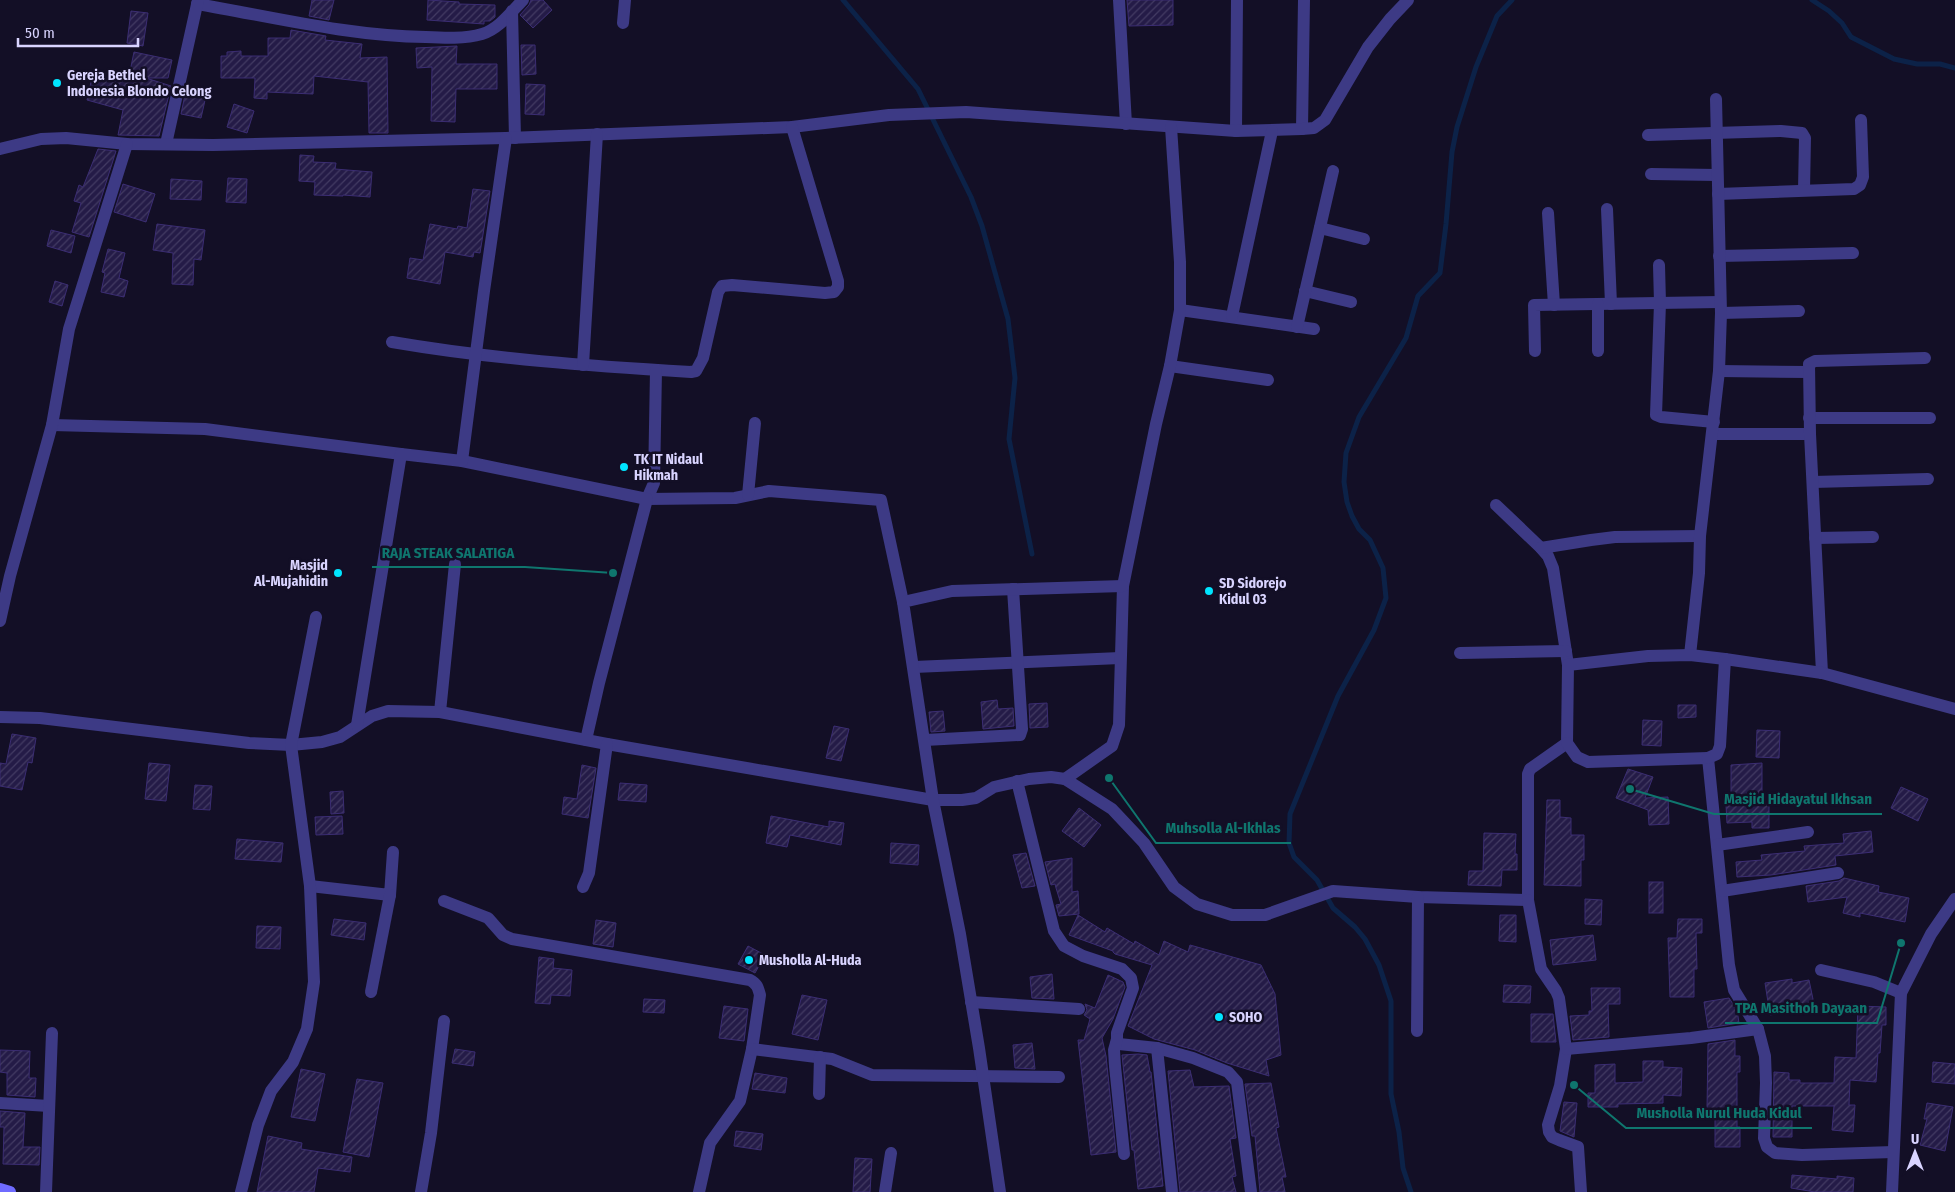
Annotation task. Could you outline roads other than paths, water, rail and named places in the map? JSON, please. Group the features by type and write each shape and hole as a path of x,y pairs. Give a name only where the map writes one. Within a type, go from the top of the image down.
{"street":[{"path":"166,144 198,2 372,35 468,37 483,34 494,28 523,0"},
{"path":"623,22 625,0"},
{"path":"1119,0 1126,124"},
{"path":"1236,131 1237,0"},
{"path":"1302,129 1304,0"},
{"path":"0,149 41,139 66,138 127,144 260,145 510,138 792,127 889,115 966,112 1236,131 1314,128 1325,120 1368,47 1408,0"},
{"path":"462,460 476,354 510,138 512,11"},
{"path":"1690,654 1700,536 1719,371 1720,308 1716,99"},
{"path":"1718,194 1854,189 1860,185 1863,177 1861,120"},
{"path":"392,342 476,354 584,365 691,372 698,369 718,292 722,286 732,285 825,294 834,292 838,287 838,281 792,127"},
{"path":"1065,779 1112,746 1119,725 1123,586 1156,424 1170,366 1180,310 1180,262 1171,127"},
{"path":"1232,316 1272,131"},
{"path":"1648,135 1781,131 1802,133 1805,138 1804,190"},
{"path":"584,365 597,134"},
{"path":"0,621 10,576 52,425 69,329 127,144"},
{"path":"1297,327 1333,171"},
{"path":"1650,174 1717,175"},
{"path":"1598,351 1605,304 1608,209"},
{"path":"1548,213 1554,305"},
{"path":"1320,228 1364,239"},
{"path":"1719,256 1854,253"},
{"path":"1659,265 1660,303 1656,415 1713,428 1810,434"},
{"path":"1305,291 1351,302"},
{"path":"1535,351 1534,305 1660,303 1720,308 1799,311"},
{"path":"1180,310 1314,329"},
{"path":"1822,673 1809,418 1809,364 1815,361 1925,358"},
{"path":"1170,366 1268,380"},
{"path":"586,740 598,683 647,499 654,483 656,370"},
{"path":"1719,371 1808,372"},
{"path":"1809,418 1930,418"},
{"path":"748,495 755,423"},
{"path":"52,425 205,428 401,454 462,460 647,499 735,498 769,491 882,500 903,602 934,800 972,1002 1000,1192"},
{"path":"357,725 401,454"},
{"path":"1813,482 1928,479"},
{"path":"1496,506 1541,548 1548,556 1553,568 1568,665 1567,743 1577,757 1588,762 1708,758 1717,754 1720,746 1726,658"},
{"path":"1541,548 1607,538 1700,536"},
{"path":"1816,538 1873,537"},
{"path":"440,712 455,564"},
{"path":"903,602 952,591 1123,586"},
{"path":"925,740 1020,735 1022,729 1013,589"},
{"path":"242,1192 258,1125 271,1091 293,1062 307,1029 314,982 310,886 290,745 316,617"},
{"path":"1460,653 1566,651"},
{"path":"1568,665 1648,656 1690,654 1822,673 1955,708"},
{"path":"914,667 1120,658"},
{"path":"0,717 40,718 249,743 290,745 322,742 340,737 372,716 388,711 440,712 607,744 934,800 976,798 994,787 1017,781 1051,777 1065,779 1112,809 1144,843 1174,887 1197,904 1232,916 1265,916 1333,891 1418,898 1528,900"},
{"path":"1567,743 1530,769 1528,774 1528,900 1541,969 1556,990 1559,998 1566,1049 1560,1086 1548,1125 1549,1132 1552,1137 1576,1145 1578,1148 1581,1192"},
{"path":"584,888 589,873 607,744"},
{"path":"1708,758 1729,965 1734,990 1758,1029 1764,1056 1766,1083 1764,1138 1767,1147 1774,1153 1802,1155 1893,1152"},
{"path":"1017,781 1054,931 1064,946 1082,956 1122,969 1131,978 1133,988 1117,1033 1114,1050 1124,1154"},
{"path":"1717,845 1808,832"},
{"path":"371,992 390,895 394,852"},
{"path":"1722,891 1838,873"},
{"path":"310,886 390,895"},
{"path":"1418,898 1418,1031"},
{"path":"1892,1192 1901,993 1931,934 1955,899"},
{"path":"444,901 490,919 503,934 512,939 750,980 758,987 760,995 752,1050 740,1101 710,1143 699,1192"},
{"path":"1821,970 1874,982 1901,993"},
{"path":"972,1002 1079,1008"},
{"path":"421,1192 431,1133 444,1021"},
{"path":"1566,1049 1691,1038 1758,1029"},
{"path":"46,1192 52,1033"},
{"path":"1117,1040 1123,1046 1157,1048 1193,1058 1228,1072 1237,1082 1250,1192"},
{"path":"1157,1048 1172,1192"},
{"path":"752,1050 832,1059 872,1075 1058,1077"},
{"path":"819,1094 820,1057"},
{"path":"0,1103 49,1106"},
{"path":"885,1192 891,1153"},
{"path":"0,1189 10,1192"}],"waterway":[{"path":"843,0 918,89 971,197 982,226 1008,319 1015,378 1009,439 1032,554"},
{"path":"1411,1192 1403,1168 1399,1132 1391,1094 1391,1001 1379,965 1365,939 1355,927 1333,908 1317,880 1294,857 1289,843 1290,814 1338,696 1374,630 1386,598 1383,568 1370,540 1359,529 1347,502 1344,482 1346,453 1359,417 1406,338 1418,296 1440,273 1452,152 1457,127 1476,67 1497,16 1512,0"},
{"path":"1812,0 1829,11 1842,23 1851,37 1894,59 1917,64 1940,64 1955,68"}],"place":[{"name":"Gereja Bethel Indonesia Blondo Celong","path":"57,83"},
{"name":"TK IT Nidaul Hikmah","path":"624,467"},
{"name":"Masjid Al-Mujahidin","path":"338,573"},
{"name":"RAJA STEAK SALATIGA","path":"613,573"},
{"name":"SD Sidorejo Kidul 03","path":"1209,591"},
{"name":"Muhsolla Al-Ikhlas","path":"1109,778"},
{"name":"Masjid Hidayatul Ikhsan","path":"1630,789"},
{"name":"TPA Masithoh Dayaan","path":"1901,943"},
{"name":"Musholla Al-Huda","path":"749,960"},
{"name":"SOHO","path":"1219,1017"},
{"name":"Musholla Nurul Huda Kidul","path":"1574,1085"}]}
